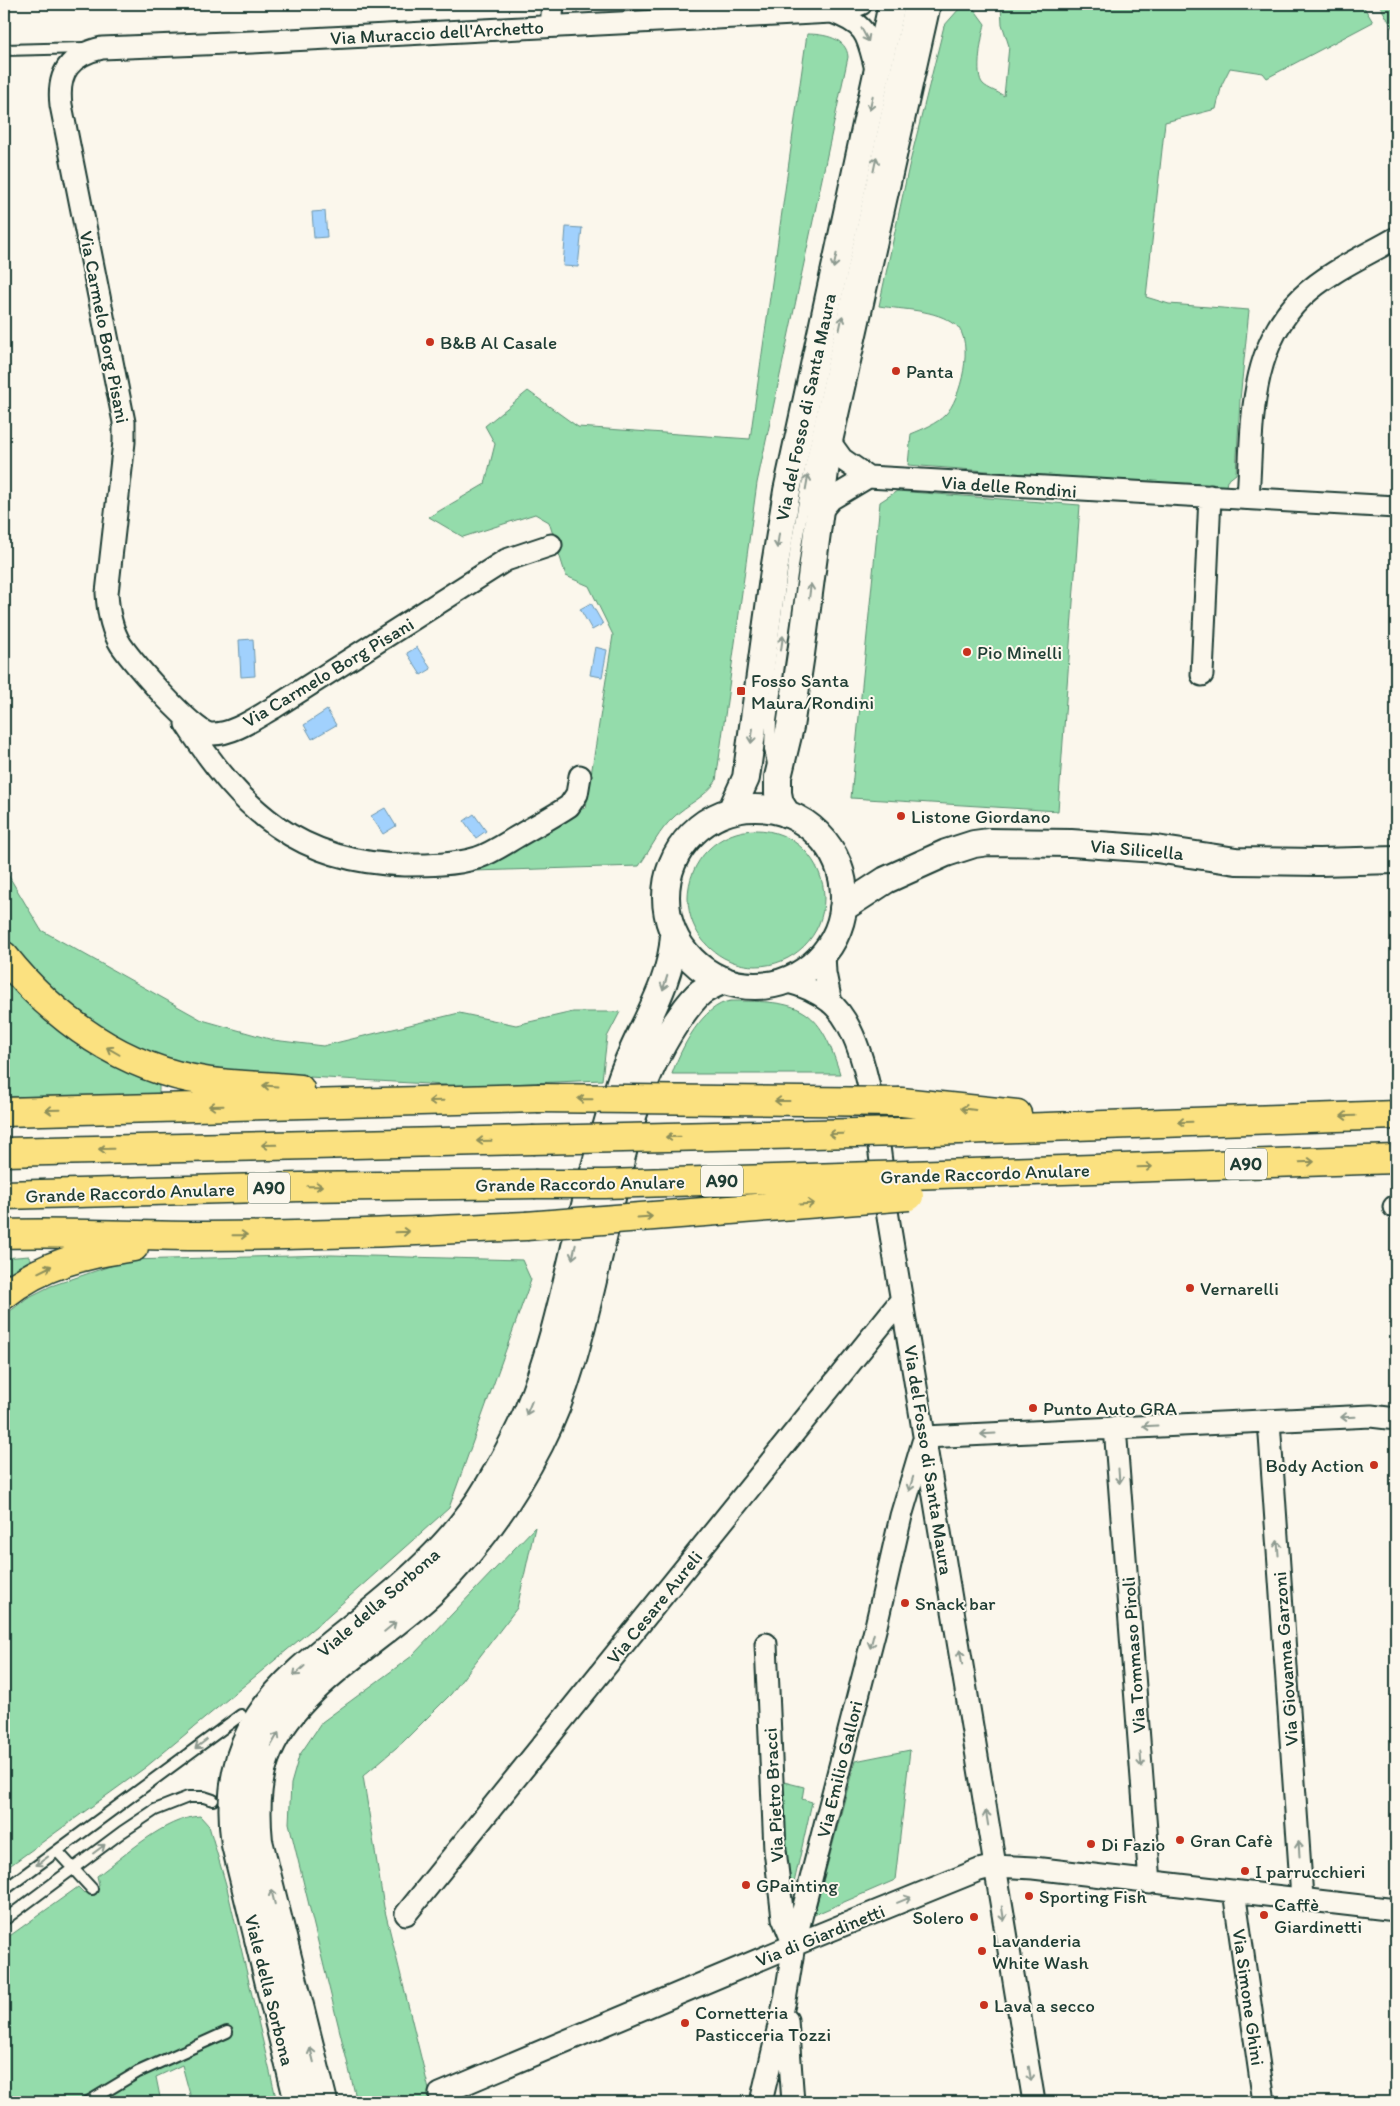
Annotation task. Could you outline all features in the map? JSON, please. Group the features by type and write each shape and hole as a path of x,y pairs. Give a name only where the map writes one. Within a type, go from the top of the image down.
{"highway":[{"path":"4,956 32,988 68,1019 94,1039 149,1068 195,1079 299,1089 352,1102"},
{"path":"4,1112 537,1098 901,1102 1103,1124"},
{"name":"A90","path":"4,1152 902,1132 1396,1115"},
{"name":"Grande Raccordo Anulare","path":"4,1195 300,1187 534,1184 909,1186 1096,1169 1396,1158"},
{"path":"4,1234 204,1236 404,1232 526,1226 909,1186"},
{"path":"4,1240 51,1233"},
{"path":"4,1296 20,1283 42,1270 70,1260 107,1251 204,1236"}],"street":[{"path":"551,26 553,4"},
{"name":"Via Muraccio dell'Archetto","path":"72,62 86,52 102,48 832,12 861,4"},
{"name":"Via del Fosso di Santa Maura","path":"731,811 746,778 772,580 787,491 892,4"},
{"name":"Via del Fosso di Santa Maura","path":"787,814 780,803 778,777 790,727 829,441 927,4"},
{"path":"832,12 852,19 862,28 869,43 878,74"},
{"name":"Via Carmelo Borg Pisani","path":"72,62 63,75 60,84 61,105 125,428 107,592 109,614 114,634 124,650 177,709 199,730 207,734 223,733 238,727 275,707 506,560 550,545"},
{"path":"1248,498 1258,373 1265,352 1283,319 1303,296 1330,276 1396,238"},
{"path":"820,512 831,499 868,477 842,460 829,441"},
{"name":"Via delle Rondini","path":"868,477 1130,494 1210,496 1396,507"},
{"path":"1202,675 1210,496"},
{"path":"177,709 215,764 261,816 287,834 318,850 350,860 378,864 424,865 460,862 478,858 569,806 577,794 580,776"},
{"path":"760,808 787,814 804,822 818,834 830,849 838,865 844,886 843,908 836,932 824,954 806,970 785,981 758,986 744,986 724,980 704,970 692,960 674,935 669,922 666,894 671,866 677,853 695,831 712,819 731,811 760,808"},
{"name":"Via Silicella","path":"843,908 886,880 953,850 974,844 1004,841 1071,843 1175,851 1205,857 1236,860 1319,862 1396,860"},
{"name":"Via Silicella","path":"838,865 843,871 853,877 866,880 886,880"},
{"name":"Viale della Sorbona","path":"298,2102 235,1845 232,1822 234,1785 244,1745 259,1714 276,1692 313,1658 385,1600 444,1545 482,1498 512,1446 528,1411 545,1362 597,1158 620,1082 637,1040 664,988 673,950 674,935"},
{"name":"Via del Fosso di Santa Maura","path":"824,954 825,973 831,1003"},
{"name":"Viale della Sorbona","path":"324,2102 259,1841 257,1807 266,1759 284,1725 311,1692 431,1592 471,1550 523,1478 550,1423 570,1365 634,1114 648,1072 667,1036 690,1004 703,991 724,980"},
{"name":"Via del Fosso di Santa Maura","path":"785,981 815,992 831,1003 843,1018 854,1039 869,1084 902,1300 1034,2102"},
{"name":"Via Cesare Aureli","path":"406,1914 902,1300"},
{"path":"925,1437 1371,1416 1396,1419"},
{"name":"Via Giovanna Garzoni","path":"1269,1420 1302,1898"},
{"name":"Via Tommaso Piroli","path":"1115,1427 1150,1882"},
{"name":"Via Emilio Gallori","path":"761,2102 785,2000 794,1945 876,1626 901,1516 925,1437"},
{"path":"901,1516 917,1510 937,1511"},
{"name":"Via Pietro Bracci","path":"766,1644 775,1850 783,1918 794,1945"},
{"name":"Via di Giardinetti","path":"440,2094 794,1945 979,1870 995,1866 1034,1868 1396,1910"},
{"name":"Via Simone Ghini","path":"1234,1891 1264,2102"},
{"path":"785,2000 792,2102"}],"lane":[{"name":"Via del Fosso di Santa Maura","path":"778,777 770,749 771,721 796,546 811,463 910,4"},
{"name":"Via Muraccio dell'Archetto","path":"4,50 102,48"},
{"path":"4,1890 241,1716"},
{"path":"4,1920 133,1824 163,1806 188,1797 204,1797 213,1800"},
{"path":"57,1850 92,1889"},
{"path":"88,2102 138,2072 226,2032"}],"green space":[{"path":"1001,4 1362,4 1373,22 1267,78 1263,73 1230,68 1222,84 1216,109 1165,122 1146,297 1169,304 1249,310 1240,400 1236,474 1227,481 1226,486 1118,481 908,465 911,434 929,426 945,415 956,397 964,370 965,344 962,333 956,325 939,316 919,311 879,306 909,166 944,26 959,9 966,5 974,9 985,24 979,64 980,79 985,86 1004,96 1009,46 1002,24"},
{"path":"1379,4 1396,4 1396,34"},
{"path":"807,34 834,38 844,45 848,57 757,483 716,781 707,792 679,812 669,822 659,834 639,866 474,871 586,807 613,635 589,586 566,576 549,522 535,514 463,537 429,517 485,484 495,444 485,426 528,391 578,427 750,439"},
{"name":"Pio Minelli","path":"897,491 1080,505 1058,811 851,798 880,502"},
{"path":"756,830 782,835 794,841 804,850 813,860 819,872 824,898 819,924 813,936 804,946 794,955 782,961 756,966 730,961 718,955 708,946 699,936 693,924 688,898 693,872 699,860 708,850 718,841 730,835"},
{"path":"4,868 41,930 202,1020 273,1040 323,1046 459,1013 516,1025 573,1012 620,1012 607,1037 602,1080 462,1086 258,1074 182,1065 151,1054 107,1032 55,997 4,939"},
{"path":"4,970 98,1051 159,1085 159,1094 4,1097"},
{"path":"731,1001 774,1003 790,1006 803,1012 824,1033 840,1074 672,1074 687,1041 702,1019 711,1010"},
{"path":"331,1255 522,1260 531,1280 449,1508 322,1621 146,1767 4,1870 4,1316 27,1298 51,1286 128,1260"},
{"path":"29,1256 35,1264 4,1281 4,1258"},
{"path":"535,1527 517,1608 451,1694 403,1742 363,1776 384,1907 432,2102 357,2102 289,1823 291,1784 299,1756 322,1722 412,1656"},
{"path":"910,1750 895,1880 814,1915 855,1761"},
{"path":"780,1781 804,1787 802,1799 812,1802 790,1901"},
{"path":"200,1816 209,1826 227,1888 277,2102 192,2102 182,2065 156,2077 161,2102 4,2102 4,1940 78,1887 84,1893 99,1885 97,1876 159,1830 186,1818"}],"water":[{"path":"325,211 327,237 314,238 312,212"},
{"path":"566,227 582,228 578,267 563,266"},
{"path":"591,603 603,624 592,630 580,609"},
{"path":"253,639 255,676 241,677 239,640"},
{"path":"417,647 431,669 421,675 407,653"},
{"path":"595,647 607,650 602,677 590,675"},
{"path":"327,710 336,725 312,739 304,725"},
{"path":"385,808 396,826 383,834 371,816"},
{"path":"474,814 486,831 476,838 464,821"}],"place":[{"name":"B&B Al Casale","path":"430,342"},
{"name":"Panta","path":"896,371"},
{"name":"Pio Minelli","path":"967,652"},
{"name":"Fosso Santa Maura/Rondini","path":"741,691"},
{"name":"Listone Giordano","path":"901,816"},
{"name":"Vernarelli","path":"1190,1288"},
{"name":"Punto Auto GRA","path":"1033,1408"},
{"name":"Body Action","path":"1374,1465"},
{"name":"Snack bar","path":"905,1603"},
{"name":"Gran Cafè","path":"1180,1840"},
{"name":"Di Fazio","path":"1091,1844"},
{"name":"I parrucchieri","path":"1245,1871"},
{"name":"GPainting","path":"746,1885"},
{"name":"Sporting Fish","path":"1029,1896"},
{"name":"Caffè Giardinetti","path":"1264,1915"},
{"name":"Solero","path":"974,1917"},
{"name":"Lavanderia White Wash","path":"982,1951"},
{"name":"Lava a secco","path":"984,2005"},
{"name":"Cornetteria Pasticceria Tozzi","path":"685,2023"}]}
